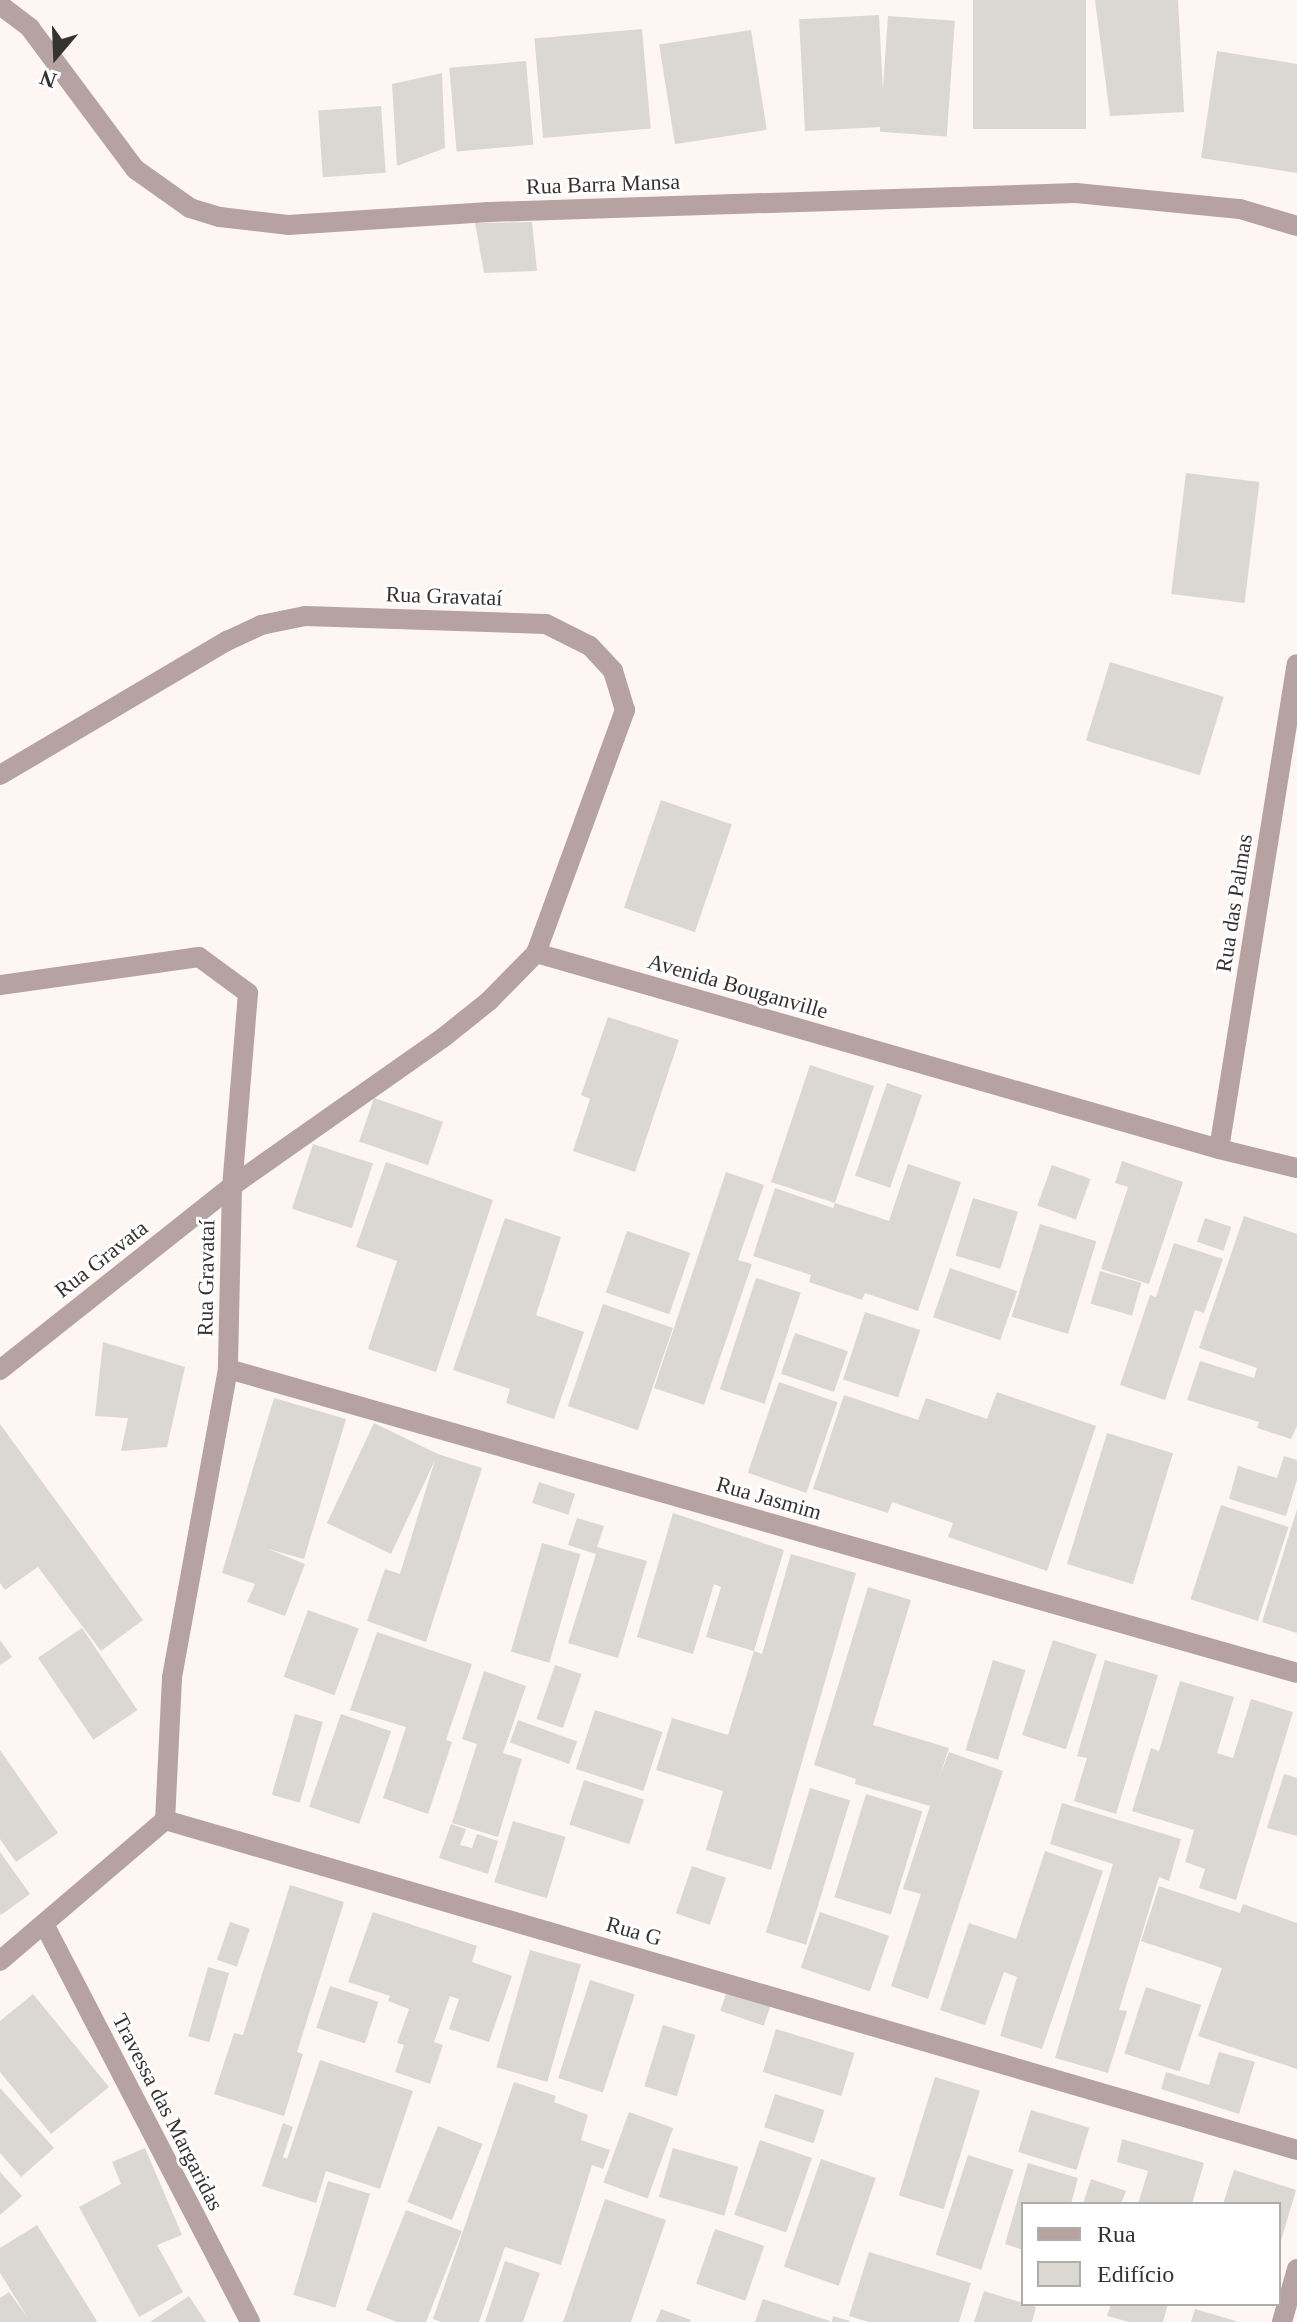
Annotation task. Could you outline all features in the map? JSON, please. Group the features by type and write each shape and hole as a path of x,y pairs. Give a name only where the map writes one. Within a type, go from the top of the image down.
{"street":[{"name":"Rua Barra Mansa","path":"0,5 30,28 135,169 190,208 220,217 288,225 489,212 1076,193 1240,209 1297,226"},
{"name":"Rua Gravataí","path":"0,775 227,641 261,625 305,616 546,624 590,646 613,671 625,710 536,953"},
{"name":"Rua das Palmas","path":"1219,1149 1297,664"},
{"name":"Avenida Bouganville","path":"536,953 1219,1149 1297,1168"},
{"path":"232,1186 444,1037 489,1001 536,953"},
{"name":"Rua Gravataí","path":"0,985 199,957 248,993 232,1186 228,1369 172,1678 165,1820"},
{"name":"Rua Gravata","path":"0,1370 232,1186"},
{"name":"Rua Jasmim","path":"228,1369 1297,1673"},
{"path":"0,1961 165,1820"},
{"name":"Rua G","path":"165,1820 1297,2150"},
{"name":"Travessa das Margaridas","path":"44,1924 250,2322"},
{"path":"1282,2322 1297,2269"}],"building":[{"path":"973,0 1086,0 1086,129 973,129"},
{"path":"1095,0 1178,0 1184,112 1110,116"},
{"path":"879,15 885,127 805,131 799,19"},
{"path":"888,16 955,21 947,136 880,132"},
{"path":"642,29 651,129 543,138 534,38"},
{"path":"751,30 767,130 675,144 659,45"},
{"path":"1217,51 1297,64 1297,173 1201,158"},
{"path":"526,61 533,145 457,151 449,68"},
{"path":"442,73 445,148 397,166 392,84"},
{"path":"381,106 386,173 323,177 318,110"},
{"path":"532,222 537,271 484,273 475,223"},
{"path":"1186,473 1259,482 1245,603 1171,594"},
{"path":"1110,662 1224,697 1200,775 1086,740"},
{"path":"661,800 732,824 695,932 624,908"},
{"path":"608,1017 679,1040 635,1172 573,1151 590,1099 581,1095"},
{"path":"810,1065 874,1086 835,1203 771,1182"},
{"path":"887,1083 922,1095 890,1188 855,1176"},
{"path":"374,1098 443,1122 428,1165 359,1141"},
{"path":"313,1144 373,1163 352,1228 292,1209"},
{"path":"1122,1161 1183,1182 1149,1284 1101,1269 1128,1187 1115,1183"},
{"path":"386,1162 493,1200 436,1372 368,1349 397,1261 356,1247"},
{"path":"908,1164 961,1182 918,1311 865,1293 862,1300 809,1282 811,1275 753,1256 775,1188 833,1208 835,1203 889,1221"},
{"path":"1052,1165 1091,1179 1076,1219 1037,1205"},
{"path":"726,1172 764,1185 738,1260 752,1264 704,1405 654,1388"},
{"path":"973,1198 1018,1212 1000,1269 955,1255"},
{"path":"1244,1216 1297,1234 1297,1426 1291,1439 1257,1428 1259,1422 1187,1400 1200,1361 1254,1378 1257,1368 1199,1348"},
{"path":"505,1218 561,1237 536,1315 584,1332 554,1419 506,1403 510,1389 453,1370"},
{"path":"1205,1218 1231,1227 1223,1251 1197,1242"},
{"path":"1040,1224 1096,1241 1068,1334 1012,1317"},
{"path":"627,1231 690,1253 669,1314 606,1292"},
{"path":"1174,1243 1223,1259 1204,1313 1195,1310 1165,1400 1120,1385 1150,1295 1156,1297"},
{"path":"950,1268 1017,1291 1000,1340 933,1317"},
{"path":"1100,1271 1141,1283 1132,1316 1091,1304"},
{"path":"756,1278 801,1293 765,1404 720,1389"},
{"path":"603,1304 673,1328 638,1430 568,1406"},
{"path":"865,1312 920,1330 898,1397 843,1380"},
{"path":"795,1333 848,1351 834,1392 781,1374"},
{"path":"103,1342 185,1367 167,1447 121,1451 128,1418 95,1416"},
{"path":"779,1382 838,1402 806,1493 748,1473"},
{"path":"997,1392 1096,1426 1047,1571 948,1537 953,1523 892,1502 888,1513 813,1489 844,1395 918,1420 926,1398 987,1419"},
{"path":"274,1398 346,1419 304,1559 268,1549 305,1564 285,1616 247,1602 255,1584 222,1573"},
{"path":"374,1423 438,1454 482,1468 426,1642 367,1621 385,1569 400,1574 435,1460 391,1554 327,1523"},
{"path":"0,1424 143,1620 101,1651 38,1567 5,1590 0,1583"},
{"path":"1107,1433 1173,1453 1133,1584 1067,1564"},
{"path":"1284,1456 1297,1460 1297,1480 1286,1516 1229,1499 1238,1466 1277,1478"},
{"path":"539,1482 575,1494 568,1515 532,1503"},
{"path":"1221,1505 1289,1527 1258,1621 1190,1599"},
{"path":"1297,1509 1297,1633 1262,1622"},
{"path":"673,1513 784,1550 754,1651 706,1637 721,1587 714,1584 693,1654 637,1637"},
{"path":"577,1518 604,1526 597,1547 647,1561 618,1658 568,1643 596,1554 568,1545"},
{"path":"542,1543 580,1554 549,1663 511,1652"},
{"path":"791,1554 856,1573 771,1870 706,1850 723,1791 656,1770 672,1718 728,1735 754,1651 762,1654"},
{"path":"868,1587 911,1600 873,1725 949,1748 939,1778 949,1752 1003,1771 928,1999 891,1986 921,1894 903,1889 930,1806 855,1784 856,1779 814,1765"},
{"path":"308,1610 359,1628 334,1695 284,1677"},
{"path":"82,1628 137,1710 93,1740 38,1658"},
{"path":"377,1632 472,1664 446,1740 452,1742 428,1814 383,1798 406,1727 350,1710"},
{"path":"0,1640 12,1657 0,1665"},
{"path":"1053,1640 1097,1654 1066,1749 1022,1735"},
{"path":"993,1660 1026,1670 998,1760 966,1750"},
{"path":"1105,1660 1158,1675 1116,1814 1074,1801 1087,1758 1077,1756"},
{"path":"555,1665 581,1674 563,1728 536,1719"},
{"path":"484,1671 526,1686 503,1753 522,1759 498,1837 452,1823 477,1744 462,1739"},
{"path":"1180,1681 1234,1697 1217,1753 1233,1758 1251,1699 1293,1712 1236,1900 1199,1888 1205,1869 1185,1862 1194,1830 1132,1811 1151,1748 1159,1751"},
{"path":"595,1710 663,1732 643,1791 576,1769"},
{"path":"295,1714 323,1722 300,1803 272,1795"},
{"path":"341,1714 391,1731 359,1824 309,1807"},
{"path":"518,1720 577,1742 569,1764 510,1743"},
{"path":"0,1750 58,1833 16,1862 0,1839"},
{"path":"1284,1774 1297,1778 1297,1836 1267,1828"},
{"path":"584,1780 644,1799 629,1844 569,1825"},
{"path":"810,1788 850,1800 806,1945 766,1932"},
{"path":"866,1794 922,1811 891,1915 834,1897"},
{"path":"1062,1803 1181,1839 1169,1881 1159,1877 1119,2010 1127,2011 1108,2073 1055,2058 1113,1864 1050,1844"},
{"path":"513,1821 566,1837 547,1898 494,1882"},
{"path":"451,1824 466,1829 460,1845 472,1848 477,1834 498,1841 488,1874 439,1858"},
{"path":"1045,1851 1103,1871 1042,2049 1000,2036 1017,1977 1004,1972 985,2025 940,2010 969,1923 1016,1939"},
{"path":"0,1852 30,1894 1,1915 0,1913"},
{"path":"692,1866 726,1878 710,1925 676,1913"},
{"path":"290,1885 344,1902 297,2052 303,2054 284,2116 214,2094 234,2033 243,2035"},
{"path":"1159,1886 1240,1913 1243,1904 1297,1923 1297,2069 1198,2036 1222,1968 1141,1941"},
{"path":"373,1912 477,1946 472,1962 512,1976 489,2042 449,2029 459,1999 450,1996 434,2042 443,2045 430,2084 395,2072 404,2045 397,2043 409,2009 388,2001 390,1996 348,1982"},
{"path":"820,1912 889,1936 870,1992 801,1968"},
{"path":"230,1922 250,1929 237,1967 217,1960"},
{"path":"530,1950 581,1965 547,2082 496,2067"},
{"path":"208,1967 229,1973 209,2042 188,2036"},
{"path":"590,1980 635,1995 603,2092 558,2078"},
{"path":"330,1986 379,2002 365,2044 316,2028"},
{"path":"1146,1987 1201,2005 1180,2071 1124,2054"},
{"path":"728,1988 771,2003 764,2026 720,2011"},
{"path":"33,1994 109,2087 51,2134 0,2072 0,2021"},
{"path":"663,2025 696,2035 677,2096 644,2086"},
{"path":"776,2029 854,2053 841,2096 763,2072"},
{"path":"1219,2052 1255,2062 1239,2114 1161,2089 1166,2072 1209,2085"},
{"path":"320,2060 413,2091 380,2189 326,2171 316,2203 262,2186 283,2123 293,2127 283,2157 287,2159"},
{"path":"935,2077 980,2091 944,2209 899,2196"},
{"path":"514,2082 556,2096 554,2102 588,2115 581,2140 610,2150 603,2169 592,2165 561,2265 505,2247 479,2322 442,2322 433,2319"},
{"path":"0,2088 54,2148 21,2177 0,2153"},
{"path":"775,2094 824,2110 814,2143 764,2127"},
{"path":"1031,2110 1089,2128 1076,2170 1018,2152"},
{"path":"629,2112 673,2128 648,2199 603,2182"},
{"path":"438,2126 483,2144 452,2220 407,2202"},
{"path":"1122,2139 1204,2163 1193,2202 1139,2202 1148,2171 1117,2162"},
{"path":"760,2140 812,2158 786,2233 734,2215"},
{"path":"145,2148 182,2235 157,2245 183,2292 139,2317 79,2207 121,2184 112,2162"},
{"path":"673,2148 738,2167 724,2216 659,2197"},
{"path":"968,2155 1014,2170 981,2270 936,2255"},
{"path":"821,2159 876,2178 839,2286 784,2267"},
{"path":"1028,2163 1078,2178 1072,2202 1021,2202 1021,2249 1005,2244"},
{"path":"1234,2170 1296,2190 1281,2241 1281,2202 1224,2202"},
{"path":"0,2172 22,2196 0,2215"},
{"path":"1091,2179 1126,2191 1122,2202 1084,2202"},
{"path":"328,2181 370,2194 335,2308 293,2295"},
{"path":"605,2199 666,2220 631,2322 563,2322"},
{"path":"406,2210 462,2231 426,2322 397,2322 366,2310"},
{"path":"37,2225 97,2321 0,2322 0,2298 9,2292 28,2318 0,2273 0,2248"},
{"path":"715,2229 764,2246 745,2301 696,2284"},
{"path":"869,2252 971,2283 959,2322 869,2322 849,2316"},
{"path":"505,2261 540,2273 523,2322 485,2322"},
{"path":"984,2291 1021,2302 1021,2306 1036,2307 1032,2322 974,2322"},
{"path":"189,2296 206,2322 150,2322"},
{"path":"763,2299 830,2321 830,2322 755,2322"},
{"path":"1110,2306 1167,2306 1163,2322 1129,2322 1107,2316"},
{"path":"661,2309 691,2320 656,2322"},
{"path":"1195,2309 1236,2321 1236,2322 1191,2322"},
{"path":"833,2316 850,2321 850,2322 832,2322"}]}
